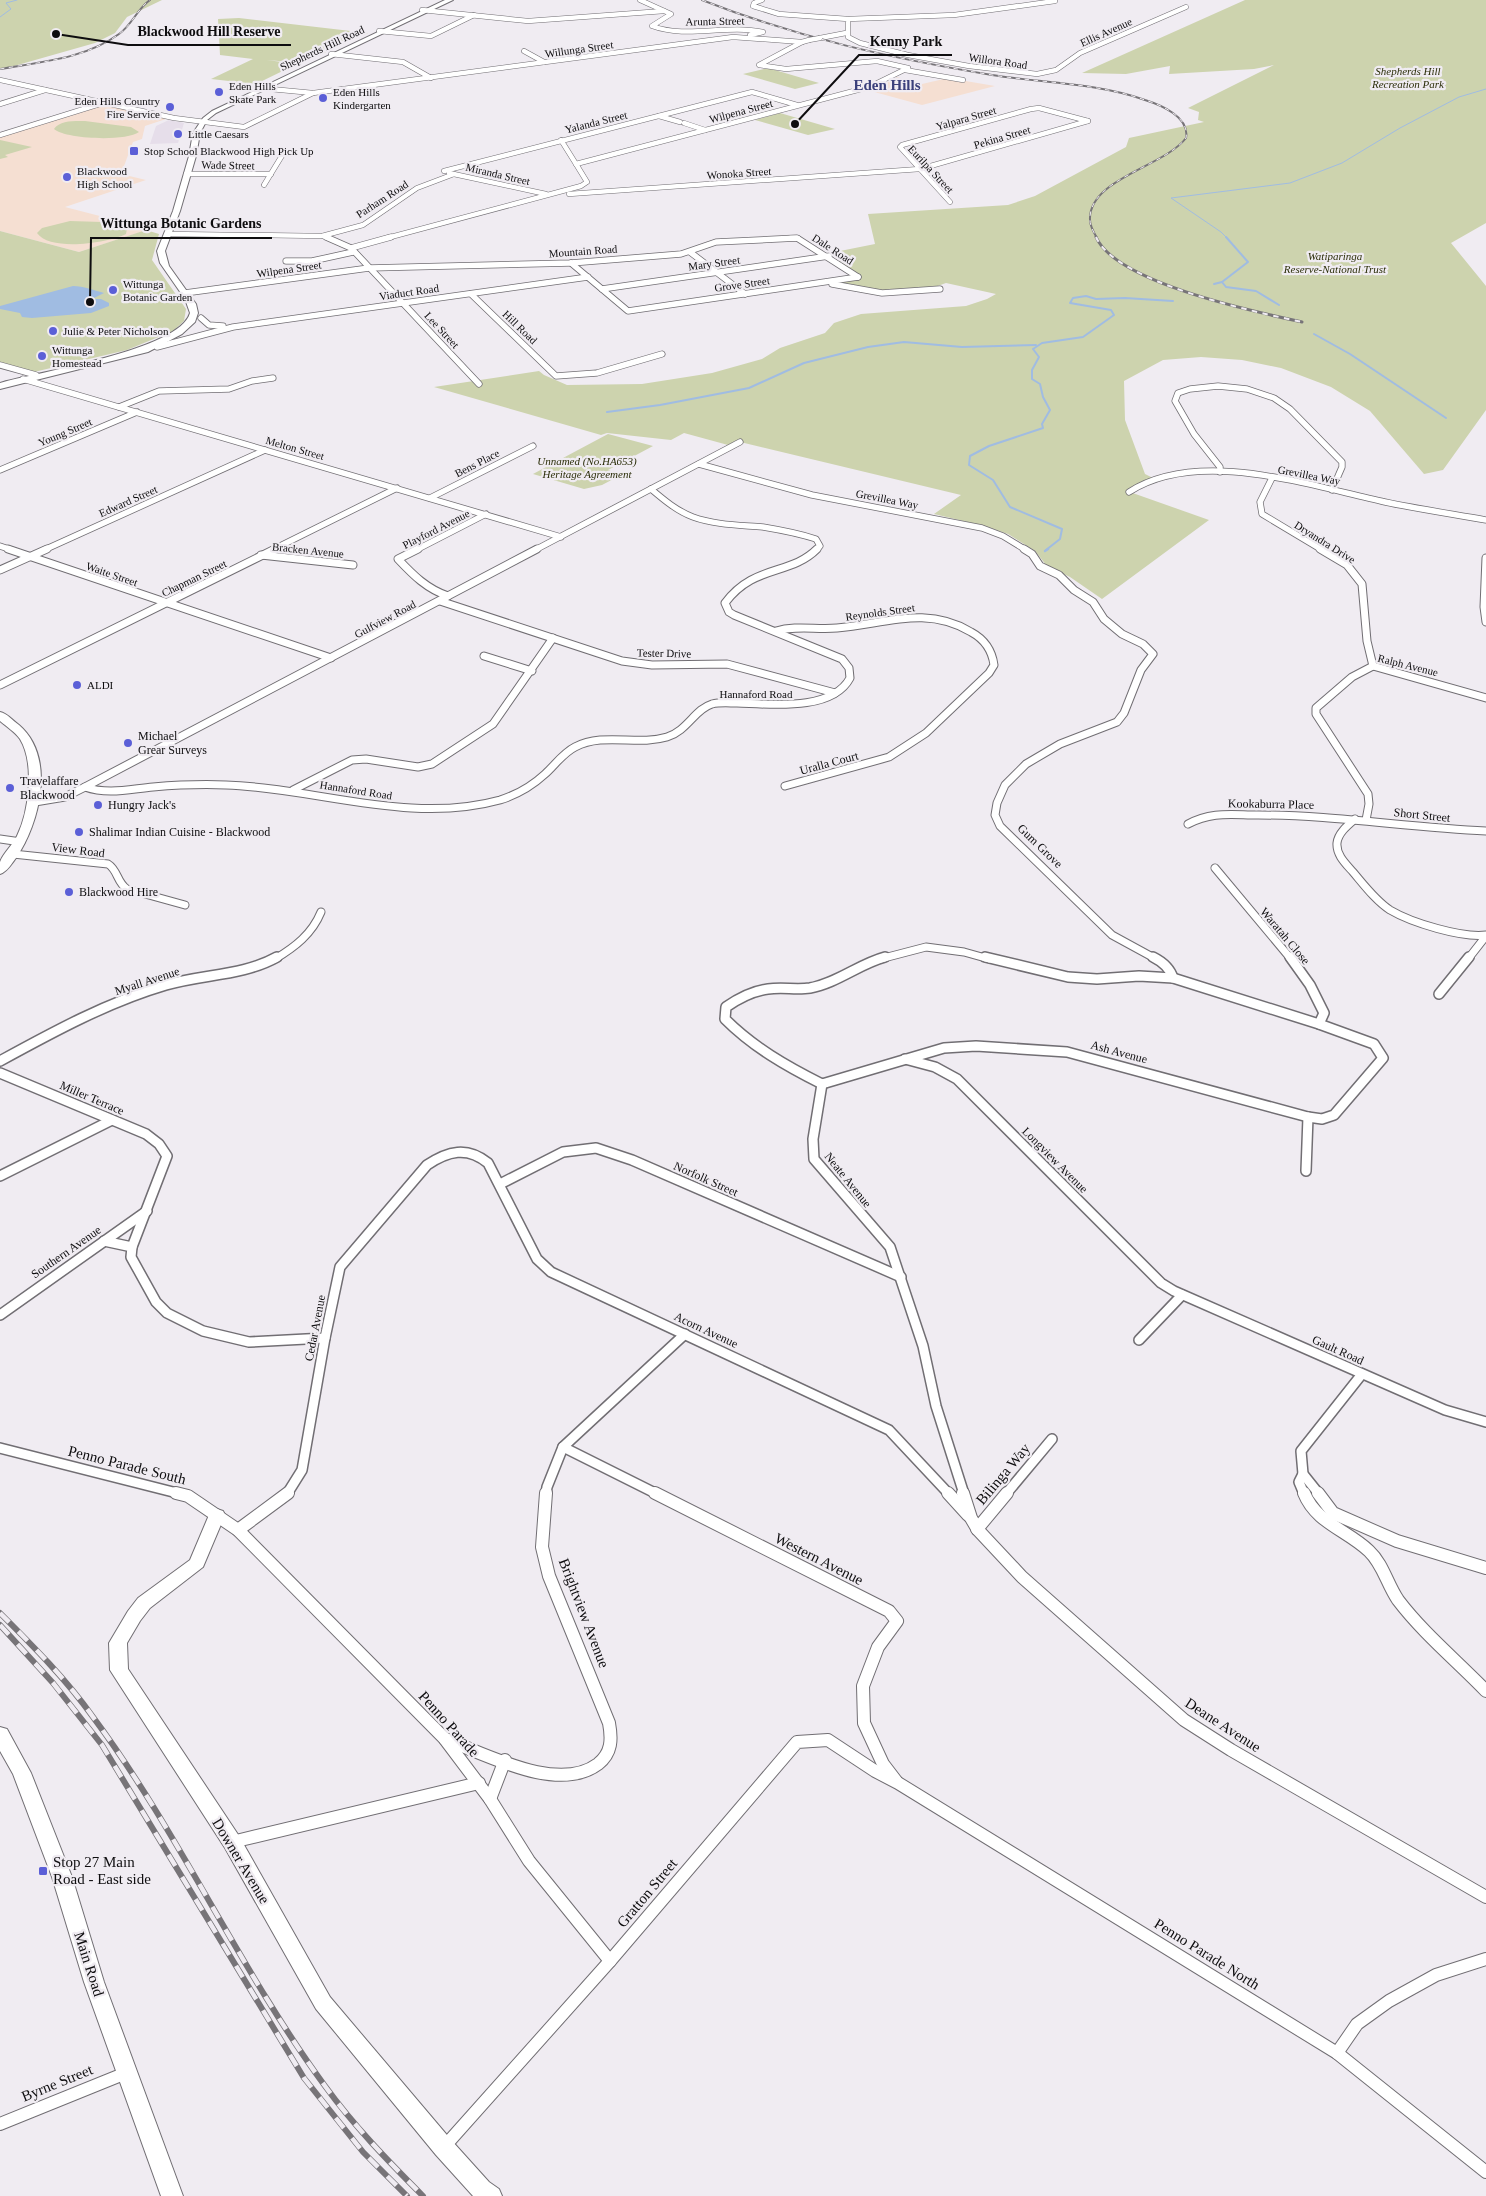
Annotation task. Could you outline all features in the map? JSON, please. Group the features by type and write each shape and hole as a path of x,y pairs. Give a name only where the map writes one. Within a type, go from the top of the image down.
{"main road":[{"name":"Shepherds Hill Road","path":"424,11 444,0"},
{"name":"Shepherds Hill Road","path":"200,120 333,54 450,0"},
{"path":"0,386 22,378 157,347 192,329 201,318 203,307 189,293 168,257 169,234 186,174 184,167 193,128 200,120"},
{"path":"135,352 171,337 185,328 193,319 193,309 189,293"},
{"path":"0,715 24,737 34,762 35,802 21,842 0,870"},
{"name":"Downer Avenue","path":"217,1515 196,1563 190,1570 144,1603 134,1616 118,1644 119,1670 232,1842 323,2002 444,2148 481,2189 491,2196"},
{"name":"Main Road","path":"0,1734 22,1773 62,1877 94,1982 172,2196"}],"street":[{"path":"640,0 664,10"},
{"path":"762,0 752,4 779,14 848,19 954,15 1055,1"},
{"name":"Ellis Avenue","path":"1036,74 1050,72 1067,65 1080,53 1186,7"},
{"path":"424,11 528,21 664,10"},
{"name":"Arunta Street","path":"664,10 671,15 652,26 664,32 724,28 763,32 733,37"},
{"path":"382,31 431,36 474,15"},
{"path":"846,33 848,19"},
{"name":"Willora Road","path":"846,33 850,40 876,48 1005,71 1036,74"},
{"name":"Willunga Street","path":"263,88 314,93 733,37 802,42 846,33"},
{"path":"802,42 759,64 770,68 786,69 877,61 906,69 963,80"},
{"path":"524,51 545,62"},
{"path":"333,54 403,62 431,78"},
{"name":"Wilpena Street","path":"576,164 876,85 906,69"},
{"path":"0,80 180,119 200,120 241,127 248,127 314,93"},
{"path":"0,104 46,90"},
{"name":"Yalanda Street","path":"444,171 752,92 799,106"},
{"path":"0,135 104,103"},
{"name":"Yalpara Street","path":"900,148 902,145 1031,108 1039,108 1088,121"},
{"path":"658,116 706,130"},
{"name":"Pekina Street","path":"920,169 1088,121"},
{"path":"286,261 301,263 320,261 352,250 585,184 587,182 562,140"},
{"name":"Eurilpa Street","path":"900,148 950,202"},
{"path":"264,185 283,154"},
{"name":"Wonoka Street","path":"560,192 571,194 920,169"},
{"name":"Miranda Street","path":"444,171 548,195"},
{"name":"Wade Street","path":"186,174 270,174"},
{"name":"Parham Road","path":"169,234 322,236 363,225 418,188 454,174"},
{"path":"322,236 352,250 369,268"},
{"name":"Mountain Road","path":"369,268 571,263 690,252 716,242 797,238"},
{"name":"Dale Road","path":"797,238 829,256 858,277"},
{"path":"690,252 745,294"},
{"name":"Mary Street","path":"602,289 829,256"},
{"path":"571,263 602,289"},
{"name":"Wilpena Street","path":"189,293 369,268"},
{"name":"Lee Street","path":"369,268 480,384"},
{"name":"Viaduct Road","path":"157,347 233,327 588,277"},
{"name":"Grove Street","path":"602,289 628,311 858,277"},
{"path":"824,282 882,293 940,289"},
{"name":"Hill Road","path":"471,294 556,376 573,377 632,365 662,354"},
{"name":"Viaduct Road","path":"201,318 209,325 233,327"},
{"path":"0,365 36,375"},
{"name":"Melton Street","path":"22,378 561,537"},
{"path":"119,407 159,391 228,389 252,381 273,378"},
{"path":"1220,472 1220,467 1194,434 1175,402 1178,393 1188,388 1201,385 1238,388 1258,393 1286,405 1342,462 1342,467 1332,490"},
{"name":"Young Street","path":"0,470 137,412"},
{"name":"Gulfview Road","path":"35,802 65,797 85,787 740,442"},
{"name":"Bens Place","path":"430,498 533,446"},
{"name":"Edward Street","path":"0,570 265,450"},
{"name":"Grevillea Way","path":"699,464 812,495 982,528 1018,544 1032,554 1040,566 1059,574"},
{"name":"Grevillea Way","path":"1129,492 1149,481 1171,476 1196,472 1220,472 1272,478 1486,520"},
{"name":"Dryandra Drive","path":"1272,478 1260,502 1262,514 1347,565 1362,584 1367,641 1373,666"},
{"name":"Chapman Street","path":"0,685 396,488"},
{"path":"651,489 673,507 706,521 778,528 799,532 816,539 820,546 814,554 771,569 744,583 731,593 725,603 729,612 734,615 828,650 847,663 850,669 849,681 835,693"},
{"name":"Playford Avenue","path":"448,596 433,592 411,575 398,559 486,514"},
{"name":"Waite Street","path":"0,546 331,658"},
{"name":"Bracken Avenue","path":"261,555 353,565"},
{"path":"1486,558 1484,607 1486,622"},
{"name":"Gum Grove","path":"1059,574 1074,590 1093,602 1110,624 1122,634 1143,644 1153,654 1141,670 1124,713 1117,722 1094,733 1060,744 1026,764 1005,784 997,803 995,815 1000,826 1101,925 1112,935 1162,962 1171,970 1173,978"},
{"name":"Tester Drive","path":"440,601 622,661 652,664 727,664 835,693"},
{"name":"Reynolds Street","path":"776,631 786,627 822,629 852,627 901,617 927,616 964,627 990,648 994,665 989,674 922,736 879,761"},
{"path":"292,790 352,760 366,759 418,767 432,764 493,724 532,671 553,638"},
{"path":"484,656 532,671"},
{"name":"Ralph Avenue","path":"1366,820 1369,804 1368,794 1316,714 1316,708 1352,677 1373,666 1486,698"},
{"name":"Hannaford Road","path":"85,787 95,792 103,792 199,784 234,785 292,790 407,808 470,807 499,799 534,783 547,773 562,755 574,747 589,741 613,739 655,740 667,738 688,727 706,707 712,704 797,704 825,698 835,693"},
{"name":"Uralla Court","path":"785,786 879,761"},
{"name":"Kookaburra Place","path":"1188,824 1203,816 1215,814 1296,815 1355,819"},
{"path":"1355,819 1338,836 1336,846 1338,855 1389,909 1402,916 1470,936 1486,936"},
{"name":"Short Street","path":"1355,819 1440,829 1486,831"},
{"path":"0,839 21,842"},
{"name":"View Road","path":"13,854 108,864 113,867 121,884 127,889 185,905"},
{"name":"Waratah Close","path":"1215,868 1229,881 1317,994 1324,1013 1319,1024"},
{"name":"Myall Avenue","path":"0,1061 49,1034 99,1010 169,984 253,966 273,959 311,933 317,924 321,912"},
{"path":"1439,994 1486,936"},
{"path":"822,1084 770,1058 742,1037 724,1018 726,1007 744,996 767,989 810,988 829,982 871,961 926,947 942,948 1068,977 1097,979 1139,976 1173,978 1319,1024"},
{"name":"Ash Avenue","path":"822,1084 902,1058 944,1048 976,1046 1067,1052 1308,1117 1322,1119 1334,1115 1383,1058 1374,1044 1319,1024"},
{"name":"Longview Avenue","path":"902,1058 935,1067 957,1079 1161,1283 1182,1295"},
{"name":"Miller Terrace","path":"0,1072 146,1134 159,1144 167,1156 147,1211"},
{"name":"Neate Avenue","path":"822,1084 814,1139 814,1159 842,1194 890,1247 923,1346 936,1406 971,1518 978,1529"},
{"path":"1306,1171 1308,1117"},
{"path":"0,1176 112,1120"},
{"name":"Norfolk Street","path":"500,1184 562,1152 596,1148 632,1160 900,1277"},
{"name":"Acorn Avenue","path":"454,1151 468,1151 480,1155 488,1163 537,1259 551,1272 889,1430 971,1518"},
{"name":"Cedar Avenue","path":"238,1530 287,1494 302,1470 324,1338 340,1267 427,1165 441,1155 454,1151"},
{"path":"147,1211 132,1248 131,1256 156,1302 167,1313 203,1331 249,1342 324,1338"},
{"name":"Southern Avenue","path":"0,1315 147,1211"},
{"path":"104,1241 132,1248"},
{"path":"1139,1340 1182,1295"},
{"name":"Gault Road","path":"1182,1295 1446,1410 1486,1422"},
{"name":"Brightview Avenue","path":"444,1738 536,1771 566,1776 588,1771 607,1758 613,1739 609,1723 549,1576 542,1547 547,1487 564,1446 685,1334"},
{"path":"1362,1374 1301,1451 1303,1474 1333,1513 1398,1541 1486,1568"},
{"name":"Bilinga Way","path":"978,1529 1052,1439"},
{"name":"Western Avenue","path":"564,1446 889,1611 897,1621 878,1647 863,1686 864,1723 883,1764 898,1783"},
{"name":"Penno Parade South","path":"0,1448 188,1496 238,1530"},
{"path":"1303,1474 1299,1482 1304,1497 1312,1509 1323,1521 1350,1536 1369,1551 1398,1598 1486,1690"},
{"name":"Deane Avenue","path":"978,1529 1022,1577 1184,1720 1231,1750 1486,1897"},
{"name":"Penno Parade","path":"238,1530 444,1738 490,1798 529,1861 610,1961"},
{"name":"Gratton Street","path":"444,2148 610,1961 797,1742 828,1740 874,1771 898,1783"},
{"path":"490,1798 505,1760"},
{"path":"232,1842 478,1783"},
{"name":"Penno Parade North","path":"898,1783 1337,2053 1486,2172"},
{"path":"1337,2053 1357,2024 1389,2001 1436,1976 1486,1959"},
{"name":"Byrne Street","path":"0,2124 126,2073"}],"shaded area":[{"path":"897,77 922,84 948,78 995,86 922,105 867,90 881,86"},
{"name":"Blackwood High School","path":"105,104 169,118 145,126 142,139 133,142 121,174 146,180 65,207 150,229 79,252 0,231 0,137"},
{"path":"169,120 184,123 178,143 150,144 156,126"}],"green space":[{"path":"0,0 162,0 127,17 115,33 95,43 0,70"},
{"name":"Watiparinga Reserve-National Trust","path":"1245,0 1486,0 1486,223 1451,243 1486,286 1486,410 1443,470 1424,474 1370,411 1331,387 1281,368 1242,360 1201,357 1163,360 1124,381 1125,420 1145,474 1153,478 1127,491 1209,520 1102,599 1070,577 1047,566 1035,551 1008,534 934,514 961,495 736,441 728,445 684,433 671,440 607,433 601,435 434,387 539,371 567,385 642,384 712,373 762,359 780,348 825,333 834,323 861,314 966,306 987,299 996,294 946,283 932,288 884,292 834,282 861,278 830,253 875,244 868,214 1008,205 1035,196 1126,147 1129,138 1204,122 1198,120 1199,112 1188,108 1274,65 1254,69 1169,74 1170,66 1126,74 1082,73"},
{"path":"239,18 368,33 302,63 267,60 297,64 256,84 211,79 253,59 220,55 218,19"},
{"path":"768,68 819,83 795,89 743,74"},
{"path":"780,113 835,129 808,135 755,120"},
{"path":"72,121 131,127 139,132 121,137 95,138 70,135 54,129 60,124"},
{"path":"0,140 32,147 5,155 8,157 0,159"},
{"path":"70,221 102,222 127,229 126,234 118,237 80,244 54,242 44,239 37,233 42,228"},
{"path":"146,230 159,234 152,260 186,309 184,321 173,331 127,350 34,372 0,362 0,231 79,252"},
{"name":"Unnamed (No.HA653) Heritage Agreement","path":"608,434 653,446 608,470 621,475 602,485 584,489 533,474"}],"water":[{"path":"73,286 85,287 104,293 92,299 101,299 109,303 109,306 91,313 32,318 22,317 20,313 0,309 0,306"}],"waterway":[{"path":"0,17 11,9 6,3 17,0"},
{"path":"1226,237 1171,198 1290,183 1342,163 1400,128 1459,97 1486,89"},
{"path":"1222,282 1248,262 1226,237"},
{"path":"1214,284 1222,282"},
{"path":"1222,282 1226,287 1256,291 1279,305"},
{"path":"1046,550 1060,539 1062,529 1010,507 993,480 969,465 970,456 989,446 1043,428 1042,424 1050,410 1043,397 1040,384 1032,379 1032,370 1039,357 1033,349 1042,343 1083,337 1114,315 1111,310 1070,303 1073,298 1086,296 1096,299 1125,298 1173,301"},
{"path":"1314,334 1350,354 1446,418"},
{"path":"607,412 660,405 749,388 804,363 868,347 904,342 962,347 1036,345"}],"railway":[{"path":"0,69 62,58 92,49 124,30 150,0"},
{"path":"702,0 809,36 881,54 992,75 1108,90 1145,100 1173,113 1184,124 1186,138 1175,148 1129,174 1101,194 1093,206 1090,220 1091,227 1097,238"},
{"path":"1096,237 1109,253 1130,268 1158,281 1222,303 1302,322"},
{"path":"0,1613 72,1689 124,1762 182,1854 265,1995 325,2086 384,2156 423,2196"},
{"path":"0,1625 53,1683 102,1745 304,2078 363,2152 407,2196"}],"place":[{"name":"Blackwood Hill Reserve","path":"56,34"},
{"name":"Eden Hills Skate Park","path":"219,92"},
{"name":"Eden Hills Kindergarten","path":"323,98"},
{"name":"Eden Hills Country Fire Service","path":"170,107"},
{"name":"Kenny Park","path":"795,124"},
{"name":"Little Caesars","path":"178,134"},
{"name":"Stop School Blackwood High Pick Up","path":"134,151"},
{"name":"Blackwood High School","path":"67,177"},
{"name":"Wittunga Botanic Garden","path":"113,290"},
{"name":"Wittunga Botanic Gardens","path":"90,302"},
{"name":"Julie & Peter Nicholson","path":"53,331"},
{"name":"Wittunga Homestead","path":"42,356"},
{"name":"ALDI","path":"77,685"},
{"name":"Michael Grear Surveys","path":"128,743"},
{"name":"Travelaffare Blackwood","path":"10,788"},
{"name":"Hungry Jack's","path":"98,805"},
{"name":"Shalimar Indian Cuisine - Blackwood","path":"79,832"},
{"name":"Blackwood Hire","path":"69,892"},
{"name":"Stop 27 Main Road - East side","path":"43,1871"}],"district":[{"name":"Eden Hills","path":"887,85"}],"park label":[{"name":"Shepherds Hill Recreation Park","path":"1408,77"}]}
